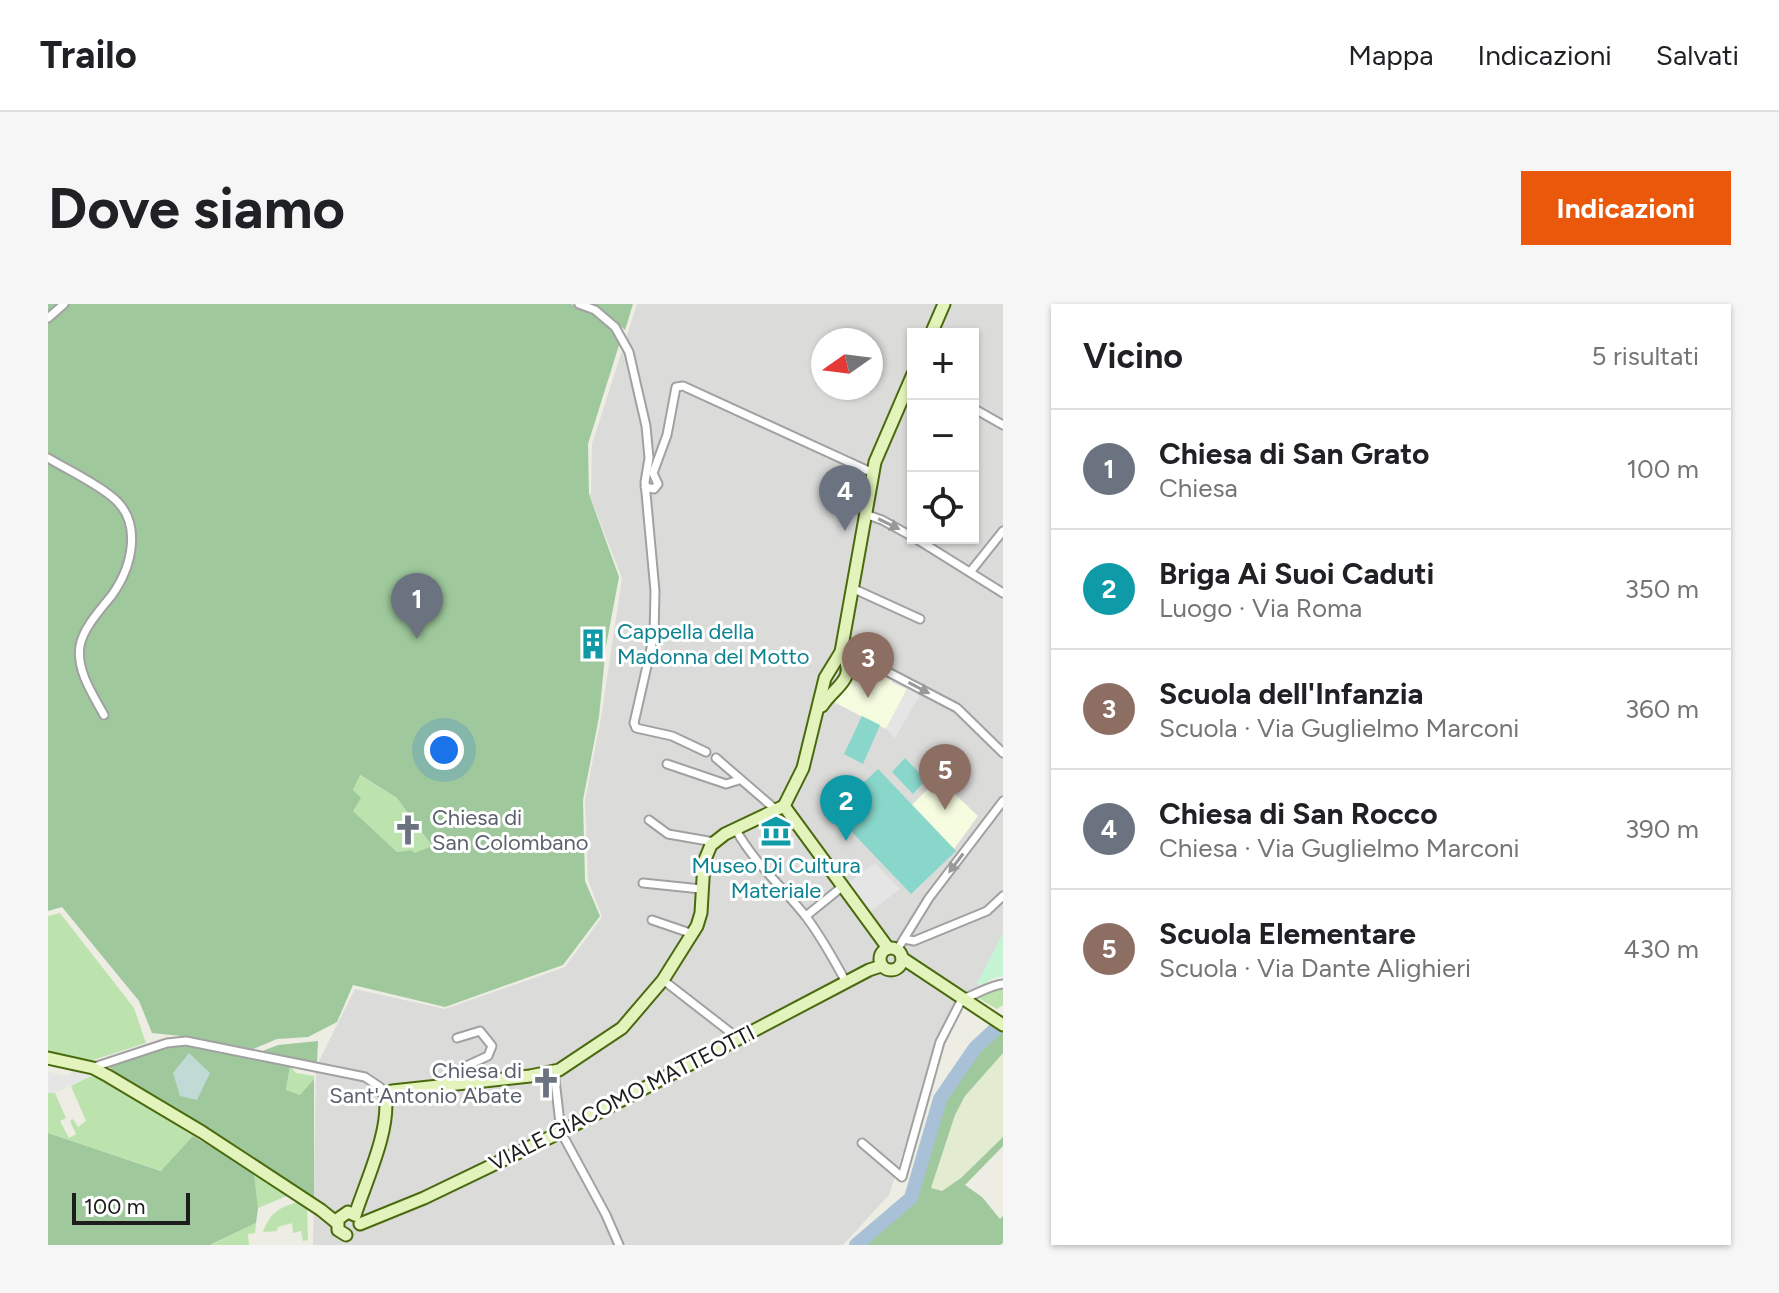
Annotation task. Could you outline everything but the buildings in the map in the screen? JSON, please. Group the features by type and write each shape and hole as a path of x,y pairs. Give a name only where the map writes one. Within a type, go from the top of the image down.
{"street":[{"path":"48,318 64,304"},
{"path":"579,304 595,310 615,327 629,352 646,426 649,458 645,487 655,591 654,635 634,723 642,731 672,736 706,752"},
{"path":"934,328 944,304"},
{"path":"645,487 654,489 658,484 653,473 667,435 676,387 683,386 873,473"},
{"path":"818,713 826,698 841,688 847,673 844,657 852,588 875,462 907,389"},
{"path":"979,411 1003,425"},
{"path":"48,458 113,497 121,508 131,535 132,553 124,579 87,629 80,647 82,670 104,715"},
{"path":"865,514 907,533"},
{"path":"971,571 1003,531"},
{"path":"926,544 1003,593"},
{"path":"852,588 920,619"},
{"path":"385,1095 392,1091 554,1071 622,1028 663,980 693,934 701,913 707,850 725,834 779,807 803,768 825,678 844,657"},
{"path":"844,657 867,661 957,708 1003,753"},
{"path":"716,758 739,780 779,807 804,833 898,952 1003,1025"},
{"path":"667,764 726,784 739,780"},
{"path":"1003,801 929,898 898,952 891,971 876,965 881,953 898,952 914,941 987,911 1003,896"},
{"path":"649,820 668,834 714,842"},
{"path":"736,830 761,868 806,916 846,982"},
{"path":"643,883 701,889"},
{"path":"806,916 843,886"},
{"path":"652,920 693,934"},
{"name":"VIALE GIACOMO MATTEOTTI","path":"358,1219 372,1218 424,1198 561,1132 876,965"},
{"path":"663,980 739,1039"},
{"path":"862,1143 902,1177 940,1042 967,1002 1003,984"},
{"path":"449,1084 451,1073 488,1056 492,1046 480,1031 457,1038"},
{"path":"48,1058 93,1068 202,1132 321,1210 341,1232 355,1233 387,1107 380,1087 365,1077 179,1041 93,1068"},
{"path":"554,1071 561,1132 619,1245"},
{"path":"341,1232 348,1212 358,1219"}],"shaded area":[{"path":"637,304 1003,304 1003,945 972,998 944,1024 889,1195 843,1245 313,1245 316,1067 355,989 445,1009 565,967 602,917 588,880 585,800 622,578 591,494 592,444"},
{"path":"859,664 892,677 907,689 886,729 830,700 843,690 853,668"},
{"path":"892,674 923,690 895,738 886,729 907,689 892,683"},
{"path":"862,716 880,725 863,764 844,754"},
{"path":"905,758 926,780 913,794 892,772"},
{"path":"878,769 956,851 911,894 833,812"},
{"path":"938,778 978,816 954,849 912,805"},
{"path":"875,863 900,889 867,914 845,885"},
{"path":"1003,933 1003,976 981,986 977,983"},
{"path":"189,1053 210,1073 197,1100 180,1096 173,1073"},
{"path":"1003,1053 1003,1137 961,1178 942,1191 931,1189 955,1115 965,1096"},
{"path":"48,1071 63,1076 72,1071 91,1076 55,1093 48,1093"}],"green space":[{"path":"48,304 571,304 587,310 605,323 620,342 588,444 589,494 619,577 606,646 599,717 583,800 585,881 600,916 563,965 445,1007 353,985 337,1022 308,1037 277,1039 249,1051 152,1033 139,1001 62,907 48,911","holes":["360,775 397,798 432,846 415,853 411,850 397,852 353,811 361,798 353,790"]},
{"path":"586,304 633,304 625,330 598,307"},
{"path":"359,775 397,798 432,846 415,854 411,850 397,852 353,811 353,790"},
{"path":"60,913 134,1008 146,1043 90,1061 48,1053 48,916"},
{"path":"1003,987 1003,1005 997,1009 978,998 993,988"},
{"path":"997,1026 1003,1030 1003,1053 965,1096 955,1115 931,1188 942,1191 961,1178 1003,1137 1003,1146 965,1185 982,1197 1000,1219 1003,1216 1003,1243 859,1245 913,1199 945,1102"},
{"path":"318,1041 317,1063 255,1054 278,1045"},
{"path":"186,1043 290,1066 286,1090 300,1095 314,1079 314,1201 111,1072 110,1065 167,1045"},
{"path":"290,1066 296,1073 314,1076 301,1095 286,1091"},
{"path":"91,1076 111,1084 193,1136 162,1171 48,1133 48,1093 55,1093 66,1118 60,1121 69,1138 76,1134 70,1121 73,1119 78,1127 86,1121 71,1086"},
{"path":"48,1133 161,1171 193,1136 254,1173 258,1208 256,1223 210,1245 48,1245"},
{"path":"254,1173 289,1195 258,1208"},
{"path":"298,1202 307,1206 308,1240 303,1241 301,1231 293,1233 292,1223 278,1227 277,1231 263,1232 276,1212"},
{"path":"256,1223 255,1233 248,1234 249,1245 211,1245"}],"waterway":[{"path":"856,1245 911,1198 940,1099 975,1048 1003,1022"}],"place":[{"name":"Chiesa di San Rocco","path":"845,531"},
{"name":"Chiesa di San Grato","path":"417,639"},
{"name":"Cappella della Madonna del Motto","path":"593,644"},
{"name":"Scuola dell'Infanzia","path":"868,698"},
{"name":"Scuola Elementare","path":"945,810"},
{"name":"Chiesa di San Colombano","path":"408,830"},
{"name":"Museo Di Cultura Materiale","path":"776,831"},
{"name":"Briga Ai Suoi Caduti","path":"846,841"},
{"name":"Chiesa di Sant'Antonio Abate","path":"546,1083"}]}
